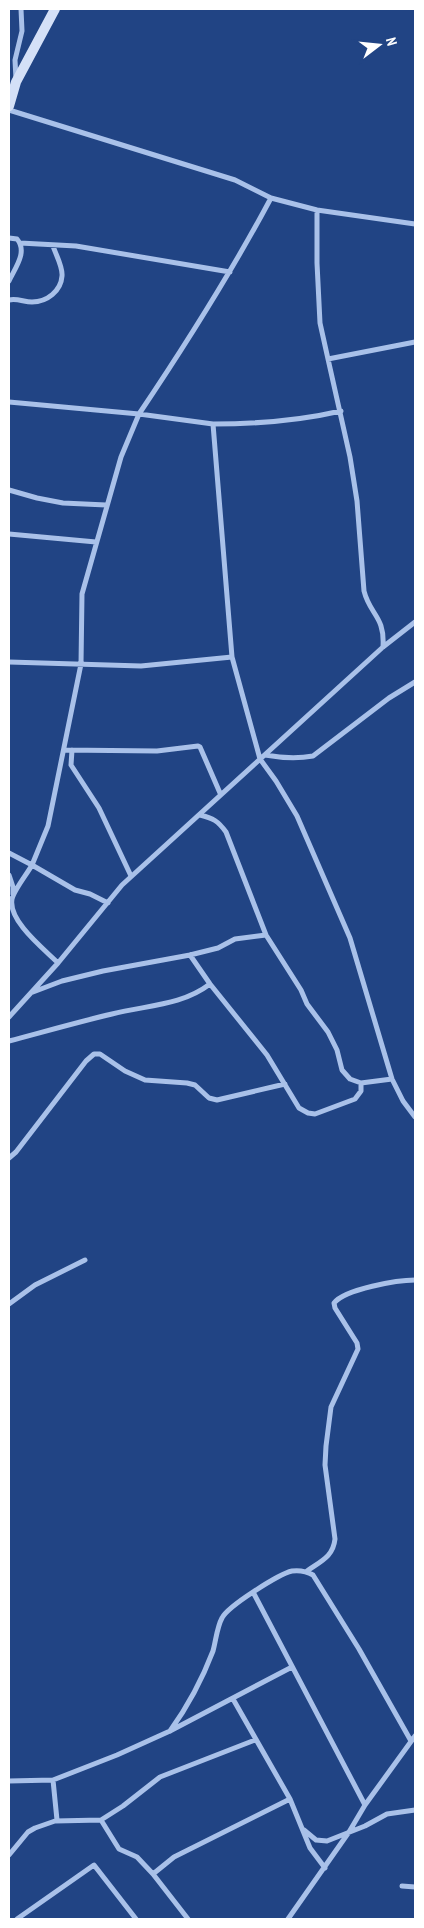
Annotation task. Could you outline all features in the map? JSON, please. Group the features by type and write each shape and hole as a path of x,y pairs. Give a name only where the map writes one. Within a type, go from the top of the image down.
{"street":[{"path":"9,106 15,60 21,38 21,9"},
{"path":"12,88 54,9"},
{"path":"9,110 235,180 271,198 292,205 415,224"},
{"path":"11,899 32,865 48,826 81,664 82,594 121,457 139,414 192,335 271,198"},
{"path":"317,210 320,323 350,457 357,501 364,591 366,598 378,617 384,636 383,647"},
{"path":"9,238 17,239 22,247 20,258 9,281"},
{"path":"20,243 76,246 230,272"},
{"path":"9,300 15,299 32,302 49,298 56,292 62,275 53,246"},
{"path":"328,359 415,342"},
{"path":"9,402 139,414 213,424 312,418 340,411"},
{"path":"213,424 232,657 260,759 297,816 350,938 392,1079 403,1101 415,1117"},
{"path":"9,490 37,498 106,506"},
{"path":"9,534 96,542"},
{"path":"9,1017 132,876 200,815 220,793 265,755 383,647 415,622"},
{"path":"9,662 141,666 232,657"},
{"path":"265,755 285,759 313,756 389,698 415,682"},
{"path":"64,750 157,751 198,746 220,793"},
{"path":"72,750 71,765 99,808 132,876"},
{"path":"200,815 213,818 219,822 226,832 266,935 301,990 307,1004 328,1032 337,1050 342,1070 350,1079 361,1083 392,1079"},
{"path":"9,854 75,890 90,894 108,903"},
{"path":"9,875 13,887 11,899 16,919 58,963"},
{"path":"30,993 62,981 103,971 190,955 218,948 235,939 266,935"},
{"path":"190,955 210,984 267,1054 299,1108 308,1114 315,1114 356,1099 361,1091 361,1083"},
{"path":"9,1041 114,1013 176,1002 189,998 210,984"},
{"path":"9,1158 16,1152 86,1061 94,1054 100,1054 125,1071 145,1080 187,1083 195,1086 208,1098 217,1100 285,1084"},
{"path":"9,1304 35,1284 85,1260"},
{"path":"170,1731 187,1708 197,1688 213,1649 223,1617 253,1592 289,1572 307,1571 334,1549 335,1538 325,1465 327,1436 331,1407 358,1349 357,1343 335,1308 334,1303 337,1299 348,1294 391,1281 415,1280"},
{"path":"307,1571 313,1575 318,1583 412,1741"},
{"path":"253,1592 365,1805"},
{"path":"9,1781 52,1780 170,1731 292,1667"},
{"path":"232,1699 290,1799 310,1848 325,1868"},
{"path":"288,1919 325,1868 365,1805 415,1736"},
{"path":"9,1856 32,1830 57,1820 101,1820 123,1806 160,1777 255,1740"},
{"path":"52,1780 57,1820"},
{"path":"153,1874 174,1857 290,1799"},
{"path":"302,1828 309,1836 320,1841 327,1841 365,1826 387,1814 415,1810"},
{"path":"101,1820 120,1849 138,1857 188,1919"},
{"path":"17,1919 94,1865 136,1919"},
{"path":"402,1886 415,1887"}]}
